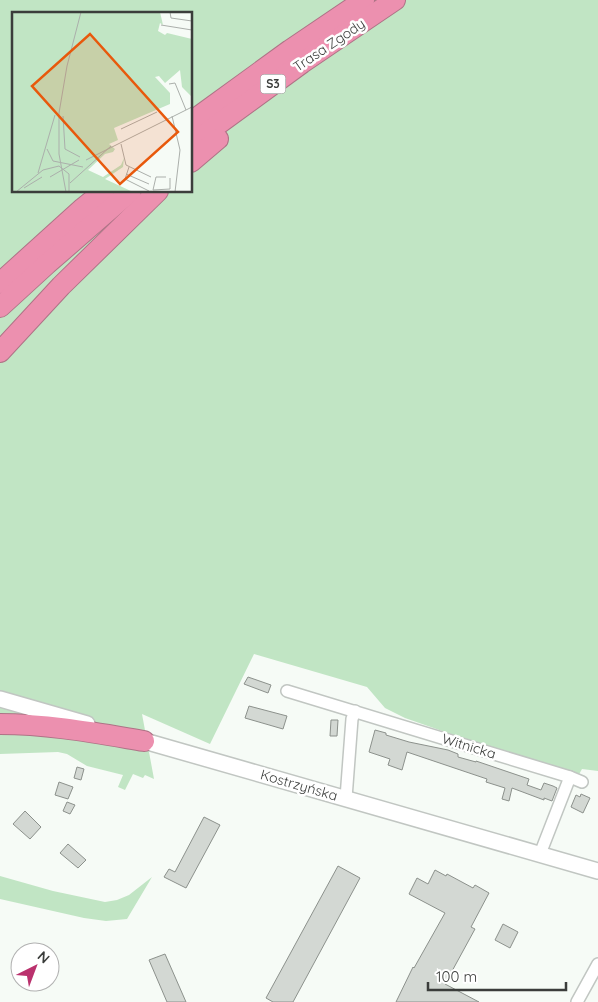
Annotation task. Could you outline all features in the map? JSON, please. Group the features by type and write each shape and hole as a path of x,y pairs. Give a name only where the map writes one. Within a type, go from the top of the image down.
{"highway":[{"name":"Trasa Zgody","path":"192,121 290,50 364,0"},
{"name":"Trasa Zgody","path":"192,143 295,68 395,0"},
{"path":"192,161 356,26"},
{"path":"0,283 103,192"},
{"path":"0,307 130,192"},
{"path":"0,352 60,286 157,192"},
{"path":"0,271 28,247 83,208"},
{"path":"0,724 63,727 144,741"}],"main road":[{"name":"Kostrzyńska","path":"0,699 598,871"}],"street":[{"name":"Witnicka","path":"288,691 582,782"},
{"path":"346,798 352,719 355,711"},
{"path":"540,854 570,777"},
{"path":"577,1002 598,964"}],"green space":[{"path":"0,0 598,0 598,771 582,769 577,778 405,718 385,708 367,687 254,654 210,744 142,714 154,779 145,775 143,778 133,774 125,790 118,787 123,775 87,766 67,754 58,752 0,754"},
{"path":"0,876 53,891 105,902 129,895 152,877 127,919 106,921 84,918 0,899"}],"building":[{"path":"248,677 271,685 268,693 244,684"},
{"path":"249,706 287,716 283,729 245,718"},
{"path":"331,720 338,720 337,736 330,736"},
{"path":"375,730 409,742 448,750 458,754 458,757 476,761 529,779 527,785 541,790 544,783 557,788 552,801 544,798 544,800 512,788 509,801 502,799 505,788 486,782 487,779 407,752 402,770 388,765 390,759 369,752"},
{"path":"77,767 84,769 81,780 74,778"},
{"path":"59,782 73,787 68,799 55,795"},
{"path":"581,794 590,798 583,813 571,807 576,795 580,797"},
{"path":"67,802 75,805 70,814 63,811"},
{"path":"25,811 41,827 30,839 13,824"},
{"path":"204,817 220,825 186,888 164,877 169,869 175,872"},
{"path":"68,844 86,860 78,868 60,853"},
{"path":"338,866 360,878 293,1002 273,1002 266,998"},
{"path":"435,870 446,876 447,874 473,888 475,885 489,893 471,927 475,929 445,984 479,1002 396,1002 413,967 445,913 409,894 417,878 428,884"},
{"path":"503,924 518,932 510,948 495,940"},
{"path":"165,954 186,1002 167,1002 149,960"}]}
